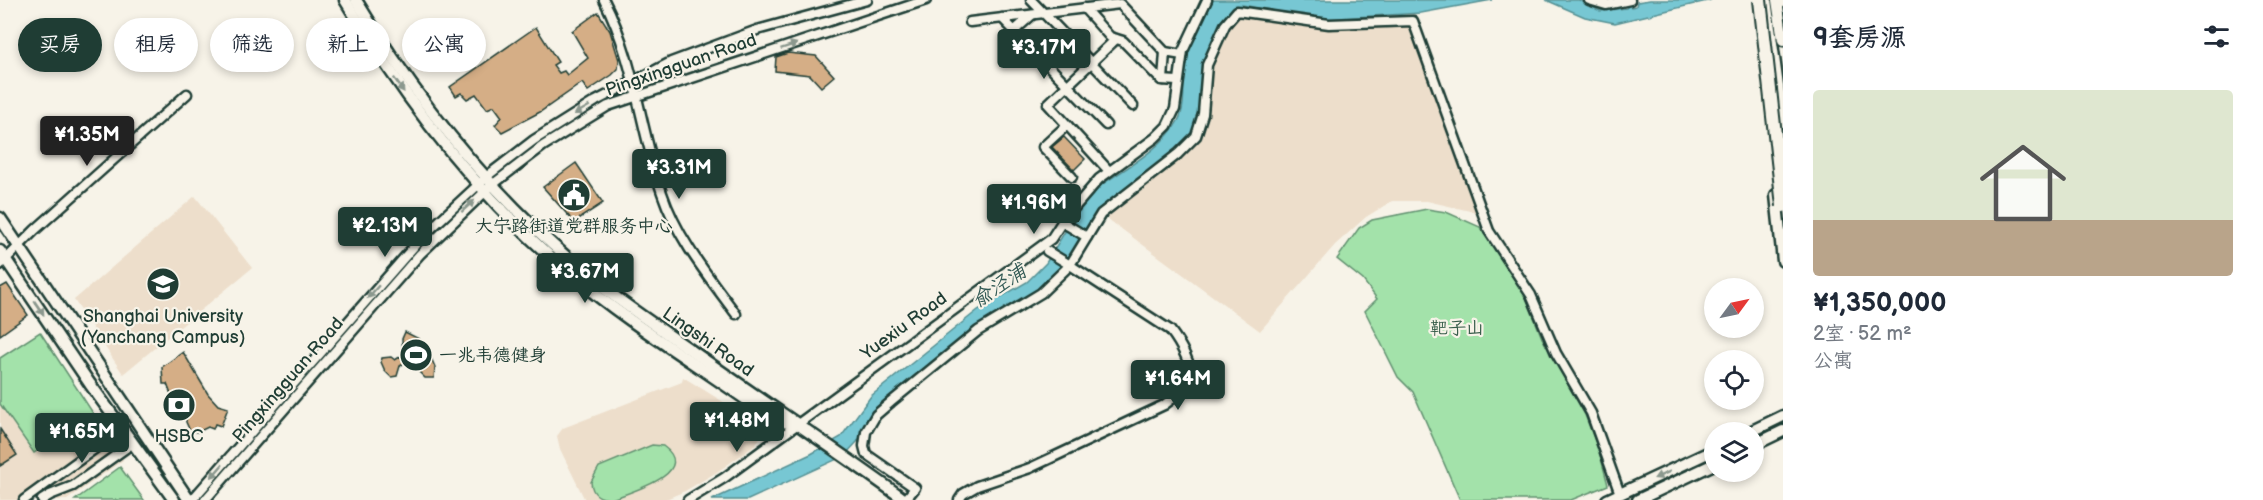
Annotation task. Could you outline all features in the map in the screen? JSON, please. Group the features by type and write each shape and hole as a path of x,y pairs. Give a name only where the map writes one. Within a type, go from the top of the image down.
{"highway":[{"path":"1760,0 1783,161"},
{"path":"1760,0 1783,206"}],"main road":[{"name":"Lingshi Road","path":"345,0 390,73 420,115 485,185 600,285 905,500"},
{"name":"Lingshi Road","path":"356,0 431,113 485,185"},
{"path":"1754,0 1761,43 1783,261"},
{"path":"1766,0 1783,122"},
{"path":"1777,0 1783,40"},
{"path":"1771,138 1781,111"},
{"path":"0,218 191,500"},
{"path":"2,259 174,500"},
{"path":"1764,425 1783,416"},
{"path":"1764,440 1783,431"},
{"path":"1607,500 1704,455"},
{"path":"1638,500 1704,469"}],"street":[{"path":"604,0 620,32 662,194 692,254 736,314"},
{"name":"Pingxingguan Road","path":"191,500 399,262 534,140 633,81 671,62 757,30 867,0"},
{"name":"Pingxingguan Road","path":"205,500 420,254 485,185 608,106 926,0"},
{"path":"1031,0 1133,106"},
{"name":"Yuexiu Road","path":"688,500 724,478 1051,239 1062,222 1099,179 1155,138 1167,126 1175,109 1182,55 1207,0"},
{"path":"1589,0 1606,6 1630,0"},
{"path":"970,22 1120,4 1165,52 1182,55"},
{"path":"1084,8 1110,37 1123,41 1163,80 1177,81"},
{"path":"905,500 915,488 866,454 866,432 876,415 978,331 1041,293 1069,264 1101,214 1178,154 1196,136 1203,114 1207,65 1225,25 1237,11 1329,24 1413,21 1489,231 1531,295 1556,353 1591,413 1620,494"},
{"path":"1014,31 1032,14"},
{"path":"1002,18 1106,125"},
{"path":"1109,171 1048,105 1067,84 1116,39"},
{"path":"1163,80 1165,52"},
{"path":"2,259 187,94"},
{"path":"1067,125 1043,147 1072,177"},
{"path":"1062,222 1087,237"},
{"path":"959,500 963,494 977,486 1030,468 1164,405 1191,384 1192,376 1177,339 1170,330 1047,251"},
{"path":"24,500 122,429"},
{"path":"42,500 74,486 133,443"}],"shaded area":[{"path":"1237,11 1329,24 1413,21 1483,214 1427,201 1392,201 1366,217 1335,245 1260,331 1101,214 1196,136 1207,65"},
{"name":"Shanghai University (Yanchang Campus)","path":"195,196 252,268 123,374 74,300"},
{"path":"683,377 759,424 762,428 760,438 753,447 717,472 685,491 664,500 585,500 560,449 557,436 563,428 682,382"},
{"path":"0,404 34,453 93,413 123,460 67,500 0,500"}],"green space":[{"name":"靶子山","path":"1427,209 1446,212 1480,227 1526,297 1542,338 1585,415 1599,451 1608,485 1571,500 1460,500 1413,392 1398,377 1365,311 1377,299 1363,280 1337,259 1359,228 1372,220"},
{"path":"40,332 93,413 34,453 0,404 0,358"},
{"path":"652,445 663,446 672,456 673,465 668,473 646,486 612,499 600,497 595,493 591,482 599,467"},
{"path":"120,467 144,500 75,500"}],"water":[{"path":"1213,0 1492,0 1421,13 1322,19 1242,5 1235,8 1219,28 1207,54 1197,123 1186,143 1099,210 1059,274 1050,283 1016,304 871,420 857,442 844,456 748,500 712,500 811,454 841,437 871,396 978,310 1027,282 1046,263 1084,200 1094,190 1128,168 1162,141 1178,121 1183,103 1187,54 1198,24"},
{"path":"1546,0 1579,0 1600,11 1626,8 1630,5 1631,7 1636,6 1637,2 1650,0 1711,0 1615,23 1585,17"}],"building":[{"path":"598,12 610,31 619,60 618,69 588,91 582,83 540,112 502,132 495,125 502,117 494,106 487,109 476,94 467,99 461,93 456,96 450,87 472,72 486,72 486,62 536,27 558,62 553,65 559,73 564,71 567,75 588,58 572,31"},
{"path":"788,53 816,56 834,76 821,87 810,75 775,71 776,57"},
{"path":"1064,137 1085,159 1074,170 1052,147"},
{"name":"大宁路街道党群服务中心","path":"576,163 603,203 574,222 543,187"},
{"path":"7,284 28,315 0,335 0,288"},
{"name":"一兆韦德健身","path":"405,332 419,339 429,353 435,367 434,378 425,378 408,361 400,366 397,376 391,377 385,371 381,362 382,358 391,357 395,360 403,355 402,339"},
{"path":"183,352 208,394 218,405 228,408 221,426 215,424 213,429 208,427 198,432 190,431 186,416 172,397 167,384 163,384 162,367"},
{"path":"0,429 17,455 0,466"}],"place":[{"name":"大宁路街道党群服务中心","path":"574,195"},
{"name":"Shanghai University (Yanchang Campus)","path":"163,284"},
{"name":"一兆韦德健身","path":"416,355"},
{"name":"HSBC","path":"179,405"}],"water label":[{"name":"俞泾浦","path":"999,286"}]}
